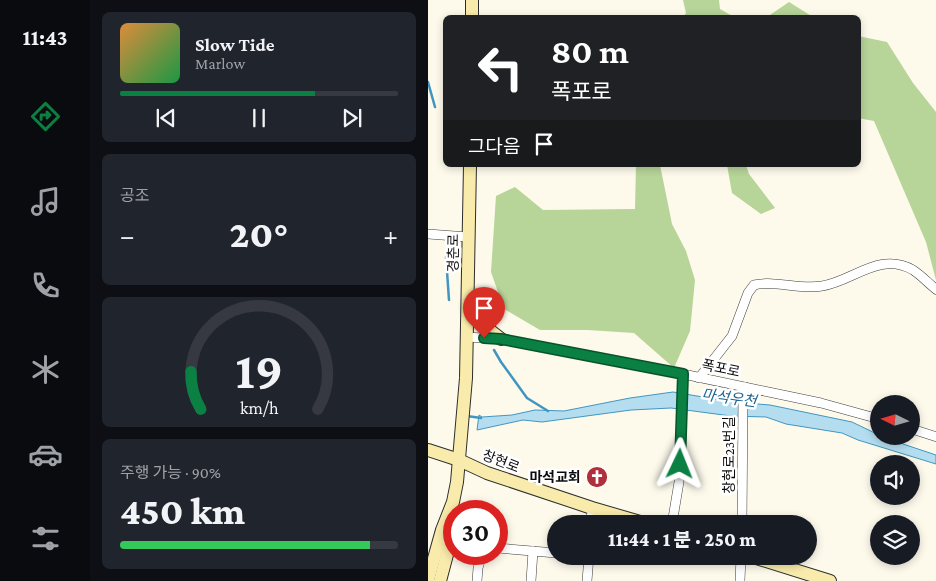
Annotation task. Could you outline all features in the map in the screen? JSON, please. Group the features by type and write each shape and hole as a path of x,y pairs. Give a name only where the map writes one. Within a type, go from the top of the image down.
{"street":[{"path":"472,0 472,15"},
{"name":"경춘로","path":"459,460 464,401 470,167"},
{"path":"428,234 468,237"},
{"path":"699,378 732,336 748,293 754,285 763,283 800,288 823,286 873,266 894,264 913,270 936,290"},
{"path":"467,292 483,325 501,339"},
{"name":"폭포로","path":"466,337 501,339 683,374 820,403 870,417"},
{"path":"674,515 679,482 683,374"},
{"name":"창현로23번길","path":"742,515 743,397 745,387"},
{"path":"920,432 936,437"},
{"name":"창현로","path":"428,450 459,460 487,473 616,515"},
{"path":"454,500 458,482 459,460"},
{"path":"592,508 592,515"},
{"path":"428,580 443,527"},
{"path":"508,549 547,552"},
{"path":"531,581 533,551"},
{"path":"440,581 444,565"},
{"path":"477,581 479,565"},
{"path":"587,581 588,565"},
{"path":"740,581 741,565"},
{"path":"779,565 830,581"}],"green space":[{"path":"683,0 719,0 720,9 730,15 684,15 686,13"},
{"path":"789,2 810,15 770,15"},
{"path":"861,37 887,42 913,83 936,112 936,280 926,242 874,121 861,119"},
{"path":"636,167 660,167 672,224 686,251 695,280 690,331 674,368 634,333 588,330 540,330 504,309 491,272 496,196 515,187 543,210 635,209"},
{"path":"727,167 747,167 749,174 775,208 761,214 732,193"}],"water":[{"path":"673,392 733,402 770,405 852,422 870,431 870,444 842,433 786,424 766,417 731,416 671,408 631,410 542,422 523,420 477,430 479,415 482,417 512,415 535,410 564,411"},
{"path":"874,445 906,445 936,455 936,464 920,459 920,455 907,455"}],"waterway":[{"path":"428,82 435,107"},
{"path":"446,257 449,300"},
{"path":"494,350 527,398 548,411"},
{"name":"마석우천","path":"467,416 481,418"}],"place":[{"name":"마석교회","path":"597,477"}],"route":[{"path":"484,338 501,339 683,374 680,464"}]}
